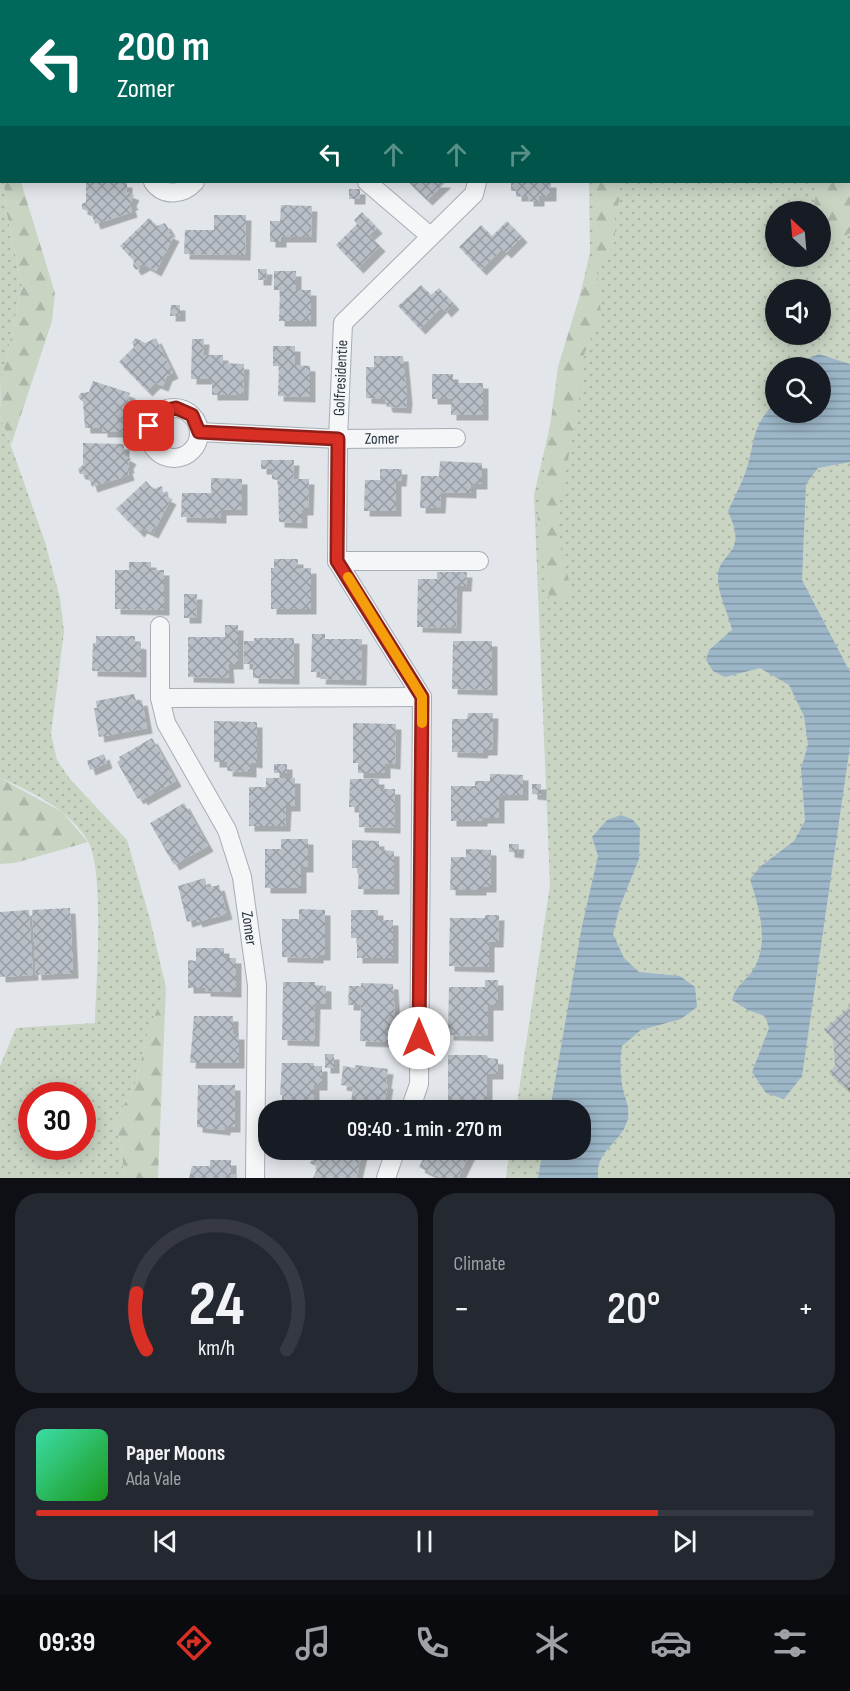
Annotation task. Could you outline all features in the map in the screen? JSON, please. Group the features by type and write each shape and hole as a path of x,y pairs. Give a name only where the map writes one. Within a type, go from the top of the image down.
{"street":[{"path":"154,183 162,190 173,193 182,192 194,183"},
{"path":"369,183 430,237"},
{"name":"Golfresidentie","path":"337,561 338,439 343,323 474,194 477,183"},
{"name":"Zomer","path":"199,432 338,439 456,438"},
{"path":"337,561 479,561"},
{"path":"337,561 422,697 418,1084 413,1100"},
{"name":"Zomer","path":"160,626 160,698 165,723 227,830 242,877 257,985 255,1178"},
{"path":"160,698 422,697"},
{"path":"386,1178 392,1160"}],"green space":[{"path":"0,183 4,183 6,209 22,286 1,382 0,403"},
{"path":"4,183 21,183 55,293 52,321 11,445 0,415 1,382 22,286 6,209"},
{"path":"589,183 850,183 850,1178 506,1178 508,1160 591,1160 591,1100 518,1100 550,885 534,495 590,252"},
{"path":"596,183 616,183 620,197 615,218 615,241 597,272 601,315 582,359 579,400 557,518 561,550 573,596 550,601 537,524 558,367 594,249"},
{"path":"816,183 850,183 850,233 831,244 831,201 815,201"},
{"path":"0,415 45,542 60,598 64,632 51,734 57,760 70,779 127,840 150,919 166,988 149,1029 135,1084 114,1124 122,1149 124,1178 0,1178 0,1066 16,1028 95,1023 98,902 93,856 88,841 71,820 37,795 0,778"},
{"path":"0,778 62,812 88,842 15,863 0,864"},
{"path":"166,988 158,1178 124,1178 122,1149 114,1124 135,1084 149,1029"}],"water":[{"path":"819,354 828,357 812,357"},
{"path":"831,358 850,364 850,462 818,468 806,484 802,580 850,672 850,746 802,1076 784,1099 766,1093 752,1072 769,1028 765,1016 748,1010 732,1000 738,987 753,970 761,948 761,925 750,879 761,866 794,841 805,821 801,768 808,745 804,716 789,685 760,668 725,677 713,671 706,660 709,650 732,630 719,589 718,575 720,566 735,543 735,531 728,511 746,471 761,420 765,415 765,423 831,423"},
{"path":"621,815 632,819 640,828 639,859 620,906 613,934 624,958 639,972 680,976 695,987 697,1007 681,1019 641,1030 622,1046 621,1074 628,1117 621,1133 601,1159 598,1178 538,1178 541,1160 591,1160 591,1100 552,1100 582,926 598,856 592,837 607,820"}],"building":[{"path":"86,183 127,183 127,192 134,195 131,201 133,205 130,205 132,212 95,224 91,212 82,209 82,204 86,202"},
{"path":"409,183 445,183 427,200"},
{"path":"511,183 551,183 551,196 539,196 539,201 528,201 528,196 516,196 516,191 511,191"},
{"path":"349,189 360,189 360,199 349,199"},
{"path":"281,205 312,206 311,237 281,237 281,242 270,242 270,221 280,221"},
{"path":"362,212 377,228 369,235 380,246 358,268 336,245 357,224 354,220"},
{"path":"214,215 246,215 245,255 184,254 185,230 214,230"},
{"path":"149,218 157,226 165,223 170,231 168,233 174,236 156,271 145,265 136,270 133,266 134,261 120,246"},
{"path":"507,221 522,237 506,253 502,249 481,270 459,247 481,225 492,236"},
{"path":"258,269 267,269 266,280 258,280"},
{"path":"274,271 296,271 296,290 311,290 311,321 279,321 280,290 274,290"},
{"path":"421,285 431,295 439,288 454,304 446,312 442,307 420,329 398,306"},
{"path":"171,305 180,305 180,316 170,316"},
{"path":"136,338 145,343 156,338 173,373 167,376 163,386 155,383 147,391 119,362 134,347 132,342"},
{"path":"192,339 204,339 203,355 223,355 223,363 244,364 243,395 212,395 212,379 191,379"},
{"path":"273,346 295,346 295,365 310,366 310,397 278,396 279,366 273,366"},
{"path":"374,356 403,356 406,408 387,407 385,399 366,398 366,367 374,367"},
{"path":"432,374 453,374 453,383 483,383 483,415 451,415 451,399 432,399"},
{"path":"93,381 130,393 128,399 132,410 124,413 124,432 102,432 102,428 85,428 83,402 78,397 81,393 89,392"},
{"path":"83,443 124,444 124,455 131,459 128,464 129,468 127,468 129,475 92,487 88,475 80,474 78,469 83,465"},
{"path":"261,460 294,460 293,479 309,479 308,510 302,510 302,523 279,522 278,480 272,479 272,469 261,469"},
{"path":"440,461 482,463 482,484 471,484 471,493 441,492 440,508 420,508 421,476 439,476"},
{"path":"380,469 402,469 401,481 396,481 396,511 364,511 365,480 380,480"},
{"path":"211,478 242,479 242,510 221,510 221,518 181,517 182,493 211,493"},
{"path":"146,481 153,489 162,486 163,492 167,494 165,496 171,499 153,533 142,528 139,532 116,509"},
{"path":"274,559 298,559 298,569 311,568 311,609 271,609 271,568 274,568"},
{"path":"129,562 151,562 151,570 164,570 164,610 115,609 115,570 129,570"},
{"path":"437,572 467,572 466,586 457,586 456,628 417,627 418,579 437,579"},
{"path":"184,594 197,594 196,618 184,618"},
{"path":"225,625 238,625 238,664 228,664 229,678 188,677 188,637 225,637"},
{"path":"312,634 325,634 325,639 362,639 361,680 320,679 321,672 311,672"},
{"path":"96,636 135,636 135,643 141,644 141,672 92,671 93,643 96,643"},
{"path":"254,638 294,638 294,679 253,678 253,664 244,664 244,641 254,641"},
{"path":"453,641 492,641 492,690 452,689"},
{"path":"134,694 136,701 142,700 147,728 99,737 94,708 97,708 96,701"},
{"path":"468,713 493,713 492,750 483,750 482,753 452,752 452,719 467,719"},
{"path":"214,721 257,722 257,763 251,762 251,772 227,771 228,762 214,762"},
{"path":"353,723 396,724 395,764 385,763 385,773 358,773 358,763 353,763"},
{"path":"152,738 176,781 142,800 141,797 138,799 117,762 120,760 119,757"},
{"path":"104,754 107,763 90,770 87,761"},
{"path":"274,764 287,764 287,773 274,773"},
{"path":"490,774 523,775 523,795 499,795 499,818 482,818 482,821 451,821 451,786 475,786 475,781 490,781"},
{"path":"266,778 295,778 295,806 286,806 285,826 249,826 249,787 266,787"},
{"path":"350,779 379,779 379,789 395,789 395,828 359,827 359,807 349,807"},
{"path":"532,784 541,784 541,795 532,794"},
{"path":"184,803 208,846 174,865 150,823"},
{"path":"281,839 308,839 308,867 301,867 301,888 265,888 265,849 281,849"},
{"path":"352,840 379,841 379,850 394,851 394,889 358,889 359,868 352,868"},
{"path":"509,844 519,844 518,853 509,852"},
{"path":"466,849 491,850 491,887 481,887 481,890 450,890 451,857 466,857"},
{"path":"205,878 207,888 219,885 227,914 197,922 196,919 187,922 178,886"},
{"path":"70,908 73,973 36,975 32,910"},
{"path":"299,909 325,910 325,955 318,955 318,958 282,957 282,919 299,919"},
{"path":"29,910 33,975 0,977 0,912"},
{"path":"351,910 378,910 378,920 393,920 393,958 357,958 357,938 351,938"},
{"path":"485,915 499,915 498,942 489,942 489,967 449,966 450,918 485,918"},
{"path":"196,948 224,948 224,958 236,958 236,992 188,988 188,960 196,961"},
{"path":"485,980 498,980 498,1005 488,1005 488,1036 448,1035 449,987 485,987"},
{"path":"283,982 315,982 315,985 326,986 326,1004 315,1004 314,1041 282,1040"},
{"path":"361,983 393,984 395,1019 393,1019 392,1042 360,1041 361,1005 348,1005 349,986 361,986"},
{"path":"850,1006 850,1086 847,1089 829,1073 835,1066 833,1039 824,1030"},
{"path":"194,1016 233,1016 233,1034 239,1034 239,1063 190,1063"},
{"path":"325,1054 334,1054 334,1068 325,1068"},
{"path":"448,1055 487,1055 488,1058 498,1059 498,1074 487,1074 487,1100 448,1100"},
{"path":"282,1063 314,1063 314,1066 322,1066 322,1085 314,1085 314,1100 282,1100 282,1095 280,1095"},
{"path":"355,1065 388,1069 385,1100 351,1100 353,1087 341,1085 343,1066 355,1068"},
{"path":"198,1085 235,1085 235,1127 225,1127 225,1130 197,1127"},
{"path":"210,1160 231,1160 231,1174 237,1174 237,1178 189,1178 192,1166 210,1166"},
{"path":"312,1160 360,1160 356,1178 313,1178 318,1167 310,1163"},
{"path":"422,1160 467,1160 458,1178 441,1178 419,1167"}],"slow traffic":[{"path":"348,577 422,697 422,723"}],"route":[{"path":"149,426 159,412 167,408 176,408 192,415 199,432 338,439 337,561 422,697 419,1038"}]}
